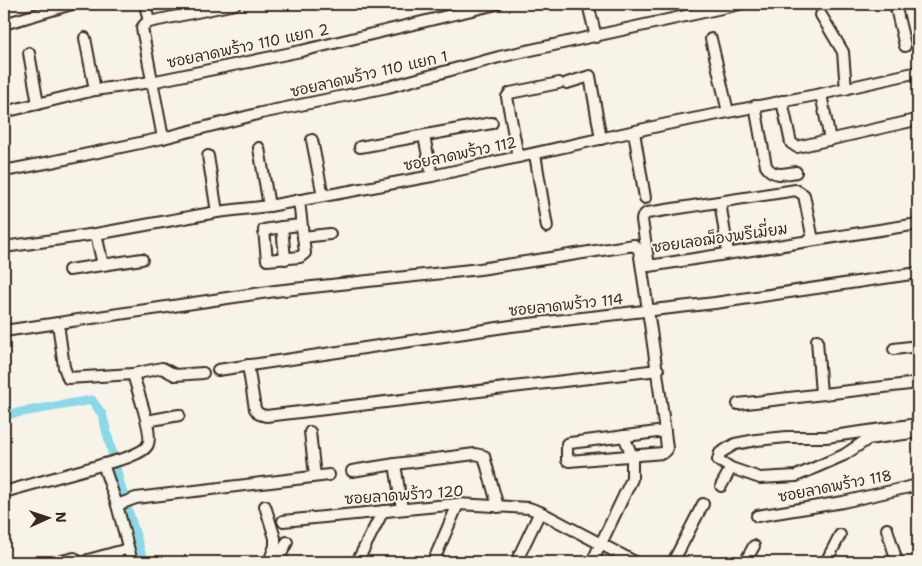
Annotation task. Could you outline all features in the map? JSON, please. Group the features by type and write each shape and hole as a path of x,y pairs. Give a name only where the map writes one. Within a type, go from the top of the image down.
{"street":[{"path":"4,24 72,4"},
{"path":"145,4 150,22"},
{"path":"163,138 142,28 145,24 189,9 235,4"},
{"name":"ซอยลาดพร้าว 110 แยก 2","path":"4,112 95,90 151,82 301,51 497,4"},
{"path":"588,4 596,37"},
{"name":"ซอยลาดพร้าว 110 แยก 1","path":"4,171 163,138 261,113 388,87 499,57 740,4"},
{"path":"895,4 905,46"},
{"path":"821,15 843,52 846,89"},
{"path":"85,38 95,90"},
{"path":"711,39 728,112"},
{"path":"29,53 38,104"},
{"name":"ซอยลาดพร้าว 112","path":"4,247 96,234 217,212 269,206 432,176 754,106 846,89 918,72"},
{"path":"518,157 507,97 510,94 590,76 601,139"},
{"path":"821,94 830,140"},
{"path":"782,101 791,143 794,146 830,140 916,120"},
{"path":"754,106 766,166 770,171 779,174 796,172"},
{"path":"360,147 492,124"},
{"path":"634,132 645,198"},
{"path":"424,136 432,176"},
{"path":"312,140 323,196"},
{"path":"259,148 269,206"},
{"path":"535,154 547,227"},
{"path":"208,156 217,212"},
{"name":"ซอยเลอฌ็องพรีเมี่ยม","path":"813,240 804,195 798,190 644,214 642,221 645,266 918,224"},
{"path":"299,200 302,225 303,237 305,253 303,256 286,259 270,261 265,258 264,230 302,225"},
{"path":"720,202 728,253"},
{"path":"282,227 286,259"},
{"path":"96,234 103,264"},
{"path":"303,237 330,234"},
{"path":"4,331 276,290 480,269 634,245 639,250 645,266 665,431 666,451 663,453 632,456 568,460 568,443 665,431"},
{"path":"69,270 142,259"},
{"name":"ซอยลาดพร้าว 114","path":"218,370 511,326 715,304 918,273"},
{"path":"58,323 64,367 68,378 133,374 162,368 175,375 202,372"},
{"path":"817,340 821,394"},
{"path":"894,349 918,346"},
{"path":"248,365 256,409 259,414 266,416 658,370"},
{"path":"4,492 126,458 142,451 148,446 150,442 147,420 133,374"},
{"path":"738,404 918,383"},
{"path":"147,420 179,415"},
{"path":"918,424 826,437 787,436 735,444 720,453 718,460 731,468 760,478 796,476 844,455 868,439 918,432"},
{"path":"310,432 315,476"},
{"path":"592,562 632,479 632,456 624,436"},
{"path":"352,471 475,454 484,456 498,507"},
{"path":"107,463 119,504 132,562"},
{"path":"395,464 402,509"},
{"path":"721,486 731,468"},
{"path":"119,504 136,498 329,475"},
{"name":"ซอยลาดพร้าว 118","path":"757,516 843,502 918,485"},
{"path":"433,562 458,504"},
{"name":"ซอยลาดพร้าว 120","path":"283,521 458,504 529,508 635,562"},
{"path":"673,562 703,504"},
{"path":"265,506 275,538 275,546 269,562"},
{"path":"357,562 383,510"},
{"path":"516,562 540,512"},
{"path":"887,529 897,562"},
{"path":"826,562 840,535"},
{"path":"278,562 287,542"},
{"path":"746,562 754,546"},
{"path":"89,562 88,560 128,549"},
{"path":"57,562 72,558 78,562"}],"waterway":[{"path":"4,415 92,400 102,414 121,487 144,562"}]}
